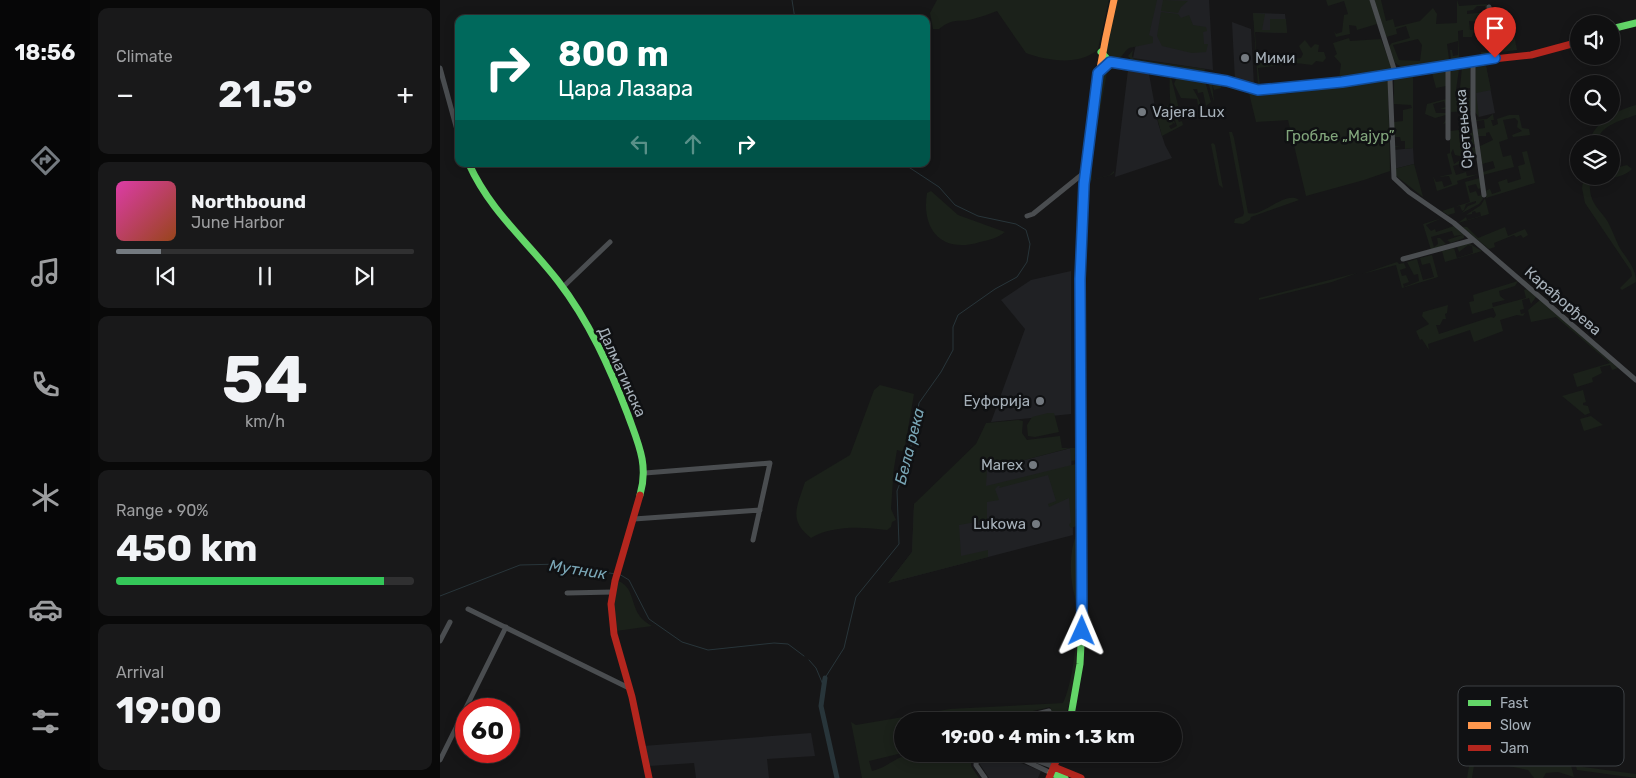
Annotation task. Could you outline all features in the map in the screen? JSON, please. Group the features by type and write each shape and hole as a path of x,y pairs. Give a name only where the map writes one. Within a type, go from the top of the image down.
{"street":[{"path":"1072,712 1079,674 1083,617 1079,304 1085,172 1101,52 1114,0"},
{"path":"1372,0 1394,73"},
{"path":"1489,7 1492,24 1492,58"},
{"path":"1620,27 1636,23"},
{"path":"1100,61 1227,81 1258,90 1309,86 1556,49 1570,45"},
{"path":"1101,52 1110,62"},
{"name":"Сретењска","path":"1473,61 1473,117 1484,195"},
{"path":"1098,73 1110,62"},
{"path":"1448,64 1448,138"},
{"path":"440,68 455,122"},
{"name":"Карађорђева","path":"1394,73 1390,80 1392,170 1394,178 1409,192 1448,218 1636,380"},
{"name":"Далматинска","path":"470,167 496,212 563,288 598,347 644,459 645,473 634,519 618,570 611,604 614,634 629,688 649,778"},
{"path":"1027,216 1034,214 1085,172"},
{"path":"1403,259 1473,240"},
{"path":"563,288 610,242"},
{"path":"645,473 770,463 753,540"},
{"path":"634,519 760,510"},
{"path":"567,593 613,592"},
{"path":"468,610 629,688"},
{"path":"440,641 450,622"},
{"path":"440,760 506,628"},
{"path":"1045,712 1049,711"},
{"path":"976,762 976,765 985,778"},
{"path":"1029,762 1065,778"},
{"path":"1037,762 1051,773 1081,778"}],"shaded area":[{"path":"1145,0 1209,0 1213,70 1133,58"},
{"path":"1253,13 1285,14 1287,33 1255,32"},
{"path":"1232,22 1251,29 1254,86 1235,81"},
{"path":"1486,66 1495,113 1479,117 1475,112 1475,67"},
{"path":"1128,70 1149,74 1158,123 1165,145 1172,158 1115,177"},
{"path":"1413,148 1414,164 1394,169 1394,150"},
{"path":"1071,271 1071,414 991,422 1025,329 1001,300 1031,280"},
{"path":"1071,448 1073,535 888,583 912,552 914,504 945,480"},
{"path":"811,733 815,756 767,759 769,778 696,778 694,763 649,766 643,746"},
{"path":"1019,762 1041,771 1038,778 989,778 979,763"}],"green space":[{"path":"937,0 1109,0 1098,49 1083,58 1054,60 1026,53 997,11 973,19 952,22 939,29 933,29 930,13"},
{"path":"1117,0 1157,0 1149,35 1153,37 1153,43 1129,48 1121,57 1116,59 1108,56 1106,48"},
{"path":"1163,0 1188,1 1181,7 1178,13 1161,11"},
{"path":"1326,0 1370,0 1377,24 1357,30 1356,26 1349,25 1350,34 1336,37 1334,31 1336,34 1342,32 1344,15 1348,14 1344,1 1328,6"},
{"path":"1374,0 1381,0 1386,21 1393,19 1395,27 1420,21 1433,8 1437,14 1436,24 1457,23 1457,0 1459,6 1487,4 1488,9 1485,10 1485,6 1477,6 1473,10 1467,11 1467,14 1489,12 1491,27 1486,23 1487,17 1480,17 1480,22 1469,21 1470,30 1479,29 1479,26 1489,28 1490,54 1481,56 1481,52 1488,52 1488,43 1482,43 1483,35 1488,35 1488,29 1474,30 1472,37 1463,37 1463,30 1458,31 1459,57 1472,57 1451,59 1450,50 1452,50 1453,56 1458,55 1458,41 1447,44 1449,59 1438,68 1446,68 1446,86 1436,88 1432,73 1413,76 1413,148 1405,149 1405,141 1401,141 1400,137 1395,137 1395,146 1401,147 1394,147 1394,122 1403,121 1403,110 1412,108 1411,105 1394,104 1394,76 1427,69 1422,64 1401,67 1395,63 1389,46 1392,43 1410,38 1406,26 1396,29 1397,34 1386,37","holes":["1418,39 1422,45 1420,61 1399,60 1393,45"]},
{"path":"1161,12 1178,14 1181,18 1189,15 1193,25 1206,27 1207,31 1203,32 1204,44 1208,44 1206,52 1192,53 1162,46 1157,36"},
{"path":"1253,13 1265,14 1262,30 1270,30 1270,19 1286,19 1287,33 1255,32 1257,63 1301,58 1303,54 1299,46 1305,40 1311,48 1315,44 1319,45 1318,52 1324,52 1326,58 1323,62 1316,61 1312,65 1296,63 1258,68 1260,85 1339,79 1341,64 1334,56 1337,54 1333,43 1349,38 1350,41 1381,39 1392,69 1322,83 1258,86"},
{"path":"1514,34 1517,50 1494,53 1494,37"},
{"path":"1133,50 1132,56 1134,59 1205,69 1204,73 1200,74 1133,62 1128,56"},
{"path":"1470,64 1471,111 1451,112 1450,131 1450,68 1457,66 1459,69 1455,97 1470,98 1470,88 1465,88 1465,90 1460,88 1462,67"},
{"path":"1111,65 1126,67 1124,69 1113,68 1107,72 1094,143 1103,75"},
{"path":"1486,66 1491,90 1476,93 1479,117 1475,112 1475,67"},
{"path":"1170,74 1205,81 1211,102 1206,106 1203,92 1198,93 1197,89 1193,89 1206,120 1199,113 1197,99 1181,98 1174,84 1176,79 1171,77 1182,121 1178,106 1171,108"},
{"name":"Гробље „Мајур”","path":"1386,80 1388,82 1390,171 1306,196 1288,120 1256,122 1249,93 1221,86 1221,88 1214,90 1212,83 1214,102 1208,82 1222,83 1255,93 1286,91 1286,94"},
{"path":"1446,99 1447,109 1440,109 1446,107 1444,101 1433,104 1436,113 1447,113 1447,118 1446,115 1435,118 1425,114 1427,104"},
{"path":"1169,104 1175,124 1172,122 1173,124 1169,126 1171,129 1177,126 1173,115 1176,115 1179,122 1182,121 1183,125 1162,136 1155,110 1158,107 1165,116 1163,111"},
{"path":"1636,105 1636,115 1620,120 1621,110"},
{"path":"1493,114 1494,120 1491,120 1493,126 1498,124 1497,119 1509,115 1519,115 1522,128 1529,129 1530,135 1513,137 1512,135 1522,131 1517,127 1518,121 1515,118 1503,120 1508,139 1499,142 1503,157 1511,155 1514,167 1483,175 1483,172 1495,168 1493,161 1482,164 1480,146 1493,140 1489,132 1486,133 1486,136 1478,136 1477,129 1485,128 1484,120 1476,120 1487,119"},
{"path":"1599,125 1611,125 1600,135 1592,135"},
{"path":"1473,128 1475,144 1463,147 1465,157 1473,156 1472,148 1475,147 1477,159 1453,166 1456,175 1466,172 1467,176 1479,174 1457,181 1458,184 1437,191 1433,176 1436,182 1442,181 1444,187 1452,184 1449,176 1438,177 1452,174 1447,154 1450,153 1450,131 1467,129 1467,133 1472,133","holes":["1453,149 1455,155 1465,157 1454,164 1451,153"]},
{"path":"1229,132 1232,132 1234,138 1248,213 1260,212 1287,199 1299,200 1251,217 1250,220 1243,224 1234,223 1235,219 1243,216 1244,213"},
{"path":"1211,144 1215,145 1223,188 1219,185"},
{"path":"1527,151 1535,183 1486,198 1485,191 1490,189 1492,194 1501,191 1498,182 1507,179 1508,183 1521,179 1518,166 1525,164 1522,152"},
{"path":"1092,158 1092,180 1110,175 1114,171 1114,173 1111,175 1089,181"},
{"path":"1414,164 1423,197 1395,175 1394,169"},
{"path":"1627,165 1632,169 1620,176 1620,167"},
{"path":"1480,178 1481,188 1478,189 1476,184 1468,186 1470,193 1476,191 1478,196 1482,195 1483,199 1479,204 1462,213 1468,206 1476,203 1476,201 1466,204 1462,211 1460,206 1455,207 1470,202 1465,182"},
{"path":"1582,185 1590,185 1593,202 1608,223 1635,273 1636,282 1622,290 1620,288 1632,276 1631,271 1585,203"},
{"path":"931,191 958,215 1005,232 999,236 967,245 955,245 945,242 931,228 927,218 927,193"},
{"path":"1485,198 1489,214 1458,223 1466,217 1467,220 1481,216 1480,212 1476,213 1475,211 1472,214 1466,215 1481,205"},
{"path":"1454,207 1455,213 1448,215 1442,211"},
{"path":"1442,218 1426,225 1431,231 1435,229 1436,232 1454,226 1464,235 1464,238 1451,243 1447,240 1462,235 1454,236 1452,231 1431,237 1434,247 1438,244 1437,238 1440,238 1446,244 1431,250 1423,224"},
{"path":"1462,227 1467,227 1478,238 1505,227 1508,236 1525,229 1528,235 1523,238 1521,235 1516,237 1514,235 1494,243 1495,247 1489,249"},
{"path":"1468,243 1482,251 1445,262 1442,251 1454,248 1457,258 1473,253 1472,246 1468,245 1459,252 1457,247"},
{"path":"1432,255 1438,277 1402,288 1396,265 1362,274 1397,262 1399,264 1404,263 1406,268 1400,270 1402,276 1406,275 1409,282 1403,284 1404,287 1419,281 1418,274 1414,275 1407,262 1417,259 1423,280 1434,277 1430,263 1422,265 1420,258"},
{"path":"1357,273 1332,282 1259,300 1259,298"},
{"path":"1518,281 1515,286 1499,291 1500,296 1505,300 1492,303 1493,307 1526,298 1524,290 1527,289 1536,297 1531,304 1529,298 1522,300 1524,309 1520,310 1521,314 1525,313 1523,316 1517,315 1500,320 1503,331 1474,342 1470,330 1428,344 1429,350 1422,339 1420,340 1416,331 1429,324 1422,316 1423,312 1448,305 1447,313 1445,314 1446,319 1443,319 1440,325 1436,325 1439,334 1491,317 1494,318 1496,315 1493,308 1472,314 1469,302 1474,301 1473,295"},
{"path":"1540,300 1618,368 1612,370 1610,365 1600,367 1602,373 1592,378 1593,382 1577,387 1573,374 1610,363 1556,317 1531,322 1528,310"},
{"path":"880,385 914,394 904,452 897,450 893,474 897,479 893,480 891,509 896,520 892,522 891,527 887,530 868,528 838,529 811,538 799,525 796,513 805,482 850,455 874,390"},
{"path":"1583,390 1586,402 1583,405 1588,406 1590,413 1585,415 1562,396"},
{"path":"1054,413 1059,432 1035,437 1028,436 1027,425 1032,417"},
{"path":"1591,416 1603,425 1584,431 1580,419"},
{"path":"1023,421 1022,433 1027,440 1060,436 1062,448 1070,448 987,470 986,486 1076,464 1077,526 1071,528 1069,525 1071,522 1069,498 1049,507 1048,504 1056,501 1048,475 999,488 1000,486 998,486 995,489 999,500 987,502 987,520 959,525 961,556 988,550 988,557 888,583 912,552 914,504 976,444 986,423"},
{"path":"1070,448 1077,448 1077,460 1071,461"},
{"path":"1076,536 1080,559 1081,616 1077,668 1067,712 1052,712 1050,707 1029,712 932,712 950,709 1063,703 1070,680 1075,649 1077,617 1071,565"},
{"path":"618,581 623,583 629,591 640,617 652,626 616,631 614,605"},
{"path":"894,719 894,755 869,761 872,771 894,761 971,762 971,766 979,778 862,778 851,722 856,725"},
{"path":"1469,766 1474,766 1472,778 1467,778"},
{"path":"1508,766 1571,766 1574,777 1558,772 1546,773 1543,778 1534,778 1528,770"},
{"path":"1576,766 1636,774 1636,778 1577,770"}],"waterway":[{"name":"Бела река","path":"792,0 794,15"},
{"name":"Бела река","path":"825,678 844,648 856,597 899,544 897,491 908,462 919,403 941,372 953,350 953,327 958,315 995,289 1017,277 1027,262 1030,244 1026,230 1016,224 978,216 955,205 939,187 909,167"},
{"name":"Мутник","path":"440,596 520,565 561,564 615,574"},
{"name":"Мутник","path":"619,574 629,580 649,619 682,642 708,650 774,643 788,644 804,656"},
{"name":"Мутник","path":"809,660 816,668 824,687"},
{"path":"825,678 821,706 837,778"}],"traffic: fast":[{"path":"1620,27 1636,23"},
{"path":"1099,71 1110,62 1101,52"},
{"path":"1106,61 1227,81 1258,90 1350,80"},
{"path":"471,167 498,211 546,266 569,296 598,345 621,397 639,445 643,464 640,495"},
{"path":"1072,712 1080,664 1083,605 1079,300"},
{"path":"1051,773 1065,778"}],"traffic: slow":[{"path":"1079,300 1082,223 1088,149 1099,75 1114,0"}],"traffic: jam":[{"path":"1350,80 1447,64 1531,55 1570,44"},
{"path":"640,495 615,581 611,604 614,634 632,697 649,778"},
{"path":"1049,778 1056,762"},
{"path":"1054,767 1081,778"}],"place":[{"name":"Мими","path":"1245,58"},
{"name":"Vajera Lux","path":"1142,112"},
{"name":"Еуфорија","path":"1040,401"},
{"name":"Marex","path":"1033,465"},
{"name":"Lukowa","path":"1036,524"}],"route":[{"path":"1082,631 1079,328 1082,219 1086,154 1092,107 1098,73 1102,67 1110,62 1139,66 1227,81 1258,90 1342,82 1412,69 1495,58"}]}
